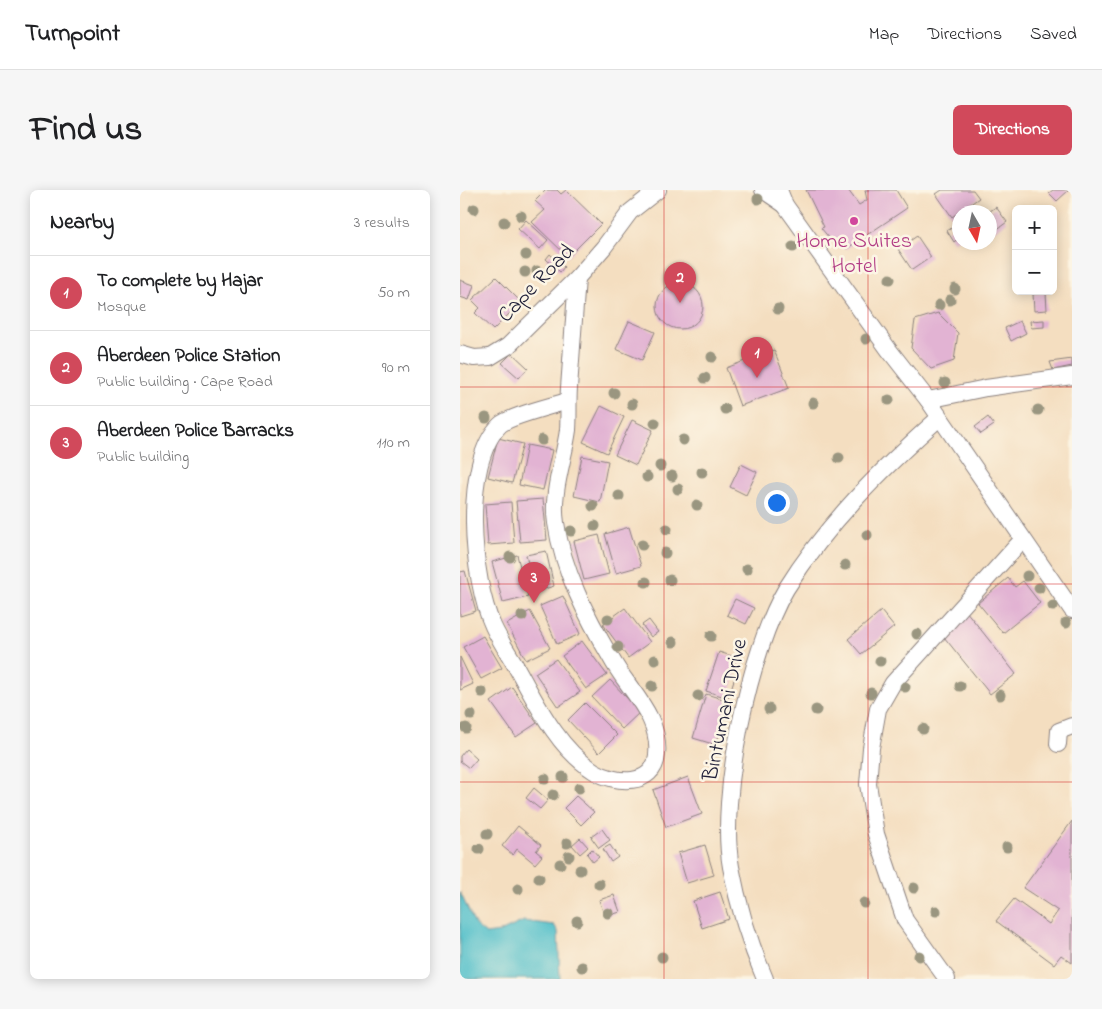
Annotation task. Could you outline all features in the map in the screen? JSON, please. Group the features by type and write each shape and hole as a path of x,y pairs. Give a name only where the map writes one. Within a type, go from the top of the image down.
{"street":[{"name":"Cape Road","path":"630,212 637,190"},
{"name":"Cape Road","path":"460,354 482,358 498,354 577,278 604,247 630,212 658,190"},
{"path":"762,190 782,198 889,350 928,400 1022,540 1072,610"},
{"path":"568,400 502,423 488,439 481,459 474,501 474,537 479,577 492,625 541,713 568,751 596,772 628,781 640,780 653,768 657,756 656,736 651,718 612,662 590,622 566,566 555,521 559,469 568,429 568,400 577,278"},
{"path":"928,400 986,388 1072,376"},
{"name":"Bintumani Drive","path":"765,979 744,921 730,866 729,817 734,762 751,679 764,635 785,591 803,562 844,511 890,462 939,418"},
{"path":"947,979 905,920 876,834 868,784 871,748 878,709 894,683 1022,540"},
{"path":"1058,744 1059,731 1072,726"}],"water":[{"path":"460,892 475,925 486,934 500,932 524,921 554,925 558,931 560,979 460,979"}],"building":[{"path":"546,190 557,190 561,194 566,190 601,224 568,257 532,222 545,210 535,201"},
{"name":"Home Suites Hotel","path":"806,190 848,190 859,205 867,200 865,190 896,190 907,208 846,249 841,242 835,245 821,228 824,227"},
{"path":"942,190 973,190 979,198 969,205 952,205 952,217 936,194"},
{"path":"1053,190 1069,190 1057,201 1049,193"},
{"path":"997,208 1007,222 997,229"},
{"path":"526,220 548,240 540,249 518,229"},
{"path":"952,228 952,239 947,231"},
{"path":"917,236 931,257 912,270 898,249"},
{"path":"550,254 564,267 560,272 546,259"},
{"path":"496,277 521,302 493,330 475,313 480,308 472,300"},
{"path":"460,280 474,285 469,300 460,297"},
{"path":"675,283 685,283 699,293 703,306 699,319 693,325 685,329 675,329 661,319 657,311 657,301 667,287"},
{"path":"1033,295 1046,295 1047,310 1034,311"},
{"path":"938,313 958,333 954,361 931,369 911,348 915,320"},
{"path":"1044,320 1044,327 1031,328 1030,321"},
{"path":"629,321 655,332 642,360 616,349"},
{"path":"1020,321 1026,333 1011,341 1005,328"},
{"path":"774,350 789,388 740,406 726,368"},
{"path":"512,353 528,368 519,378 502,363"},
{"path":"1072,359 1072,366 1053,370 1050,362"},
{"path":"601,406 624,417 607,453 583,442"},
{"path":"988,417 994,425 981,434 975,427"},
{"path":"632,420 653,430 636,465 615,455"},
{"path":"498,438 523,444 512,483 488,477"},
{"path":"527,445 552,450 543,490 519,485"},
{"path":"582,456 608,461 600,502 574,496"},
{"path":"741,464 757,472 746,495 730,487"},
{"path":"543,499 547,540 520,542 516,501"},
{"path":"511,502 514,543 488,545 485,504"},
{"path":"629,527 641,566 616,573 605,534"},
{"path":"599,535 609,574 584,580 574,541"},
{"path":"546,551 554,586 535,592 526,555"},
{"path":"517,555 528,597 503,603 492,562"},
{"path":"465,571 476,611 460,616 460,572"},
{"path":"1008,578 1015,587 1023,581 1040,603 1003,633 978,603"},
{"path":"563,596 580,634 557,644 540,606"},
{"path":"735,599 754,608 746,624 727,615"},
{"path":"625,608 650,642 628,658 603,624"},
{"path":"530,611 550,648 526,660 507,624"},
{"path":"881,611 894,627 861,654 848,639"},
{"path":"966,611 1016,674 990,694 944,637"},
{"path":"649,620 658,632 651,637 642,625"},
{"path":"483,636 502,668 481,679 463,647"},
{"path":"582,641 607,675 586,689 562,656"},
{"path":"719,652 741,659 728,698 706,691"},
{"path":"460,657 473,684 460,690"},
{"path":"556,659 580,692 558,707 535,673"},
{"path":"610,680 640,712 622,729 592,697"},
{"path":"512,687 537,723 516,737 491,702"},
{"path":"706,694 729,701 716,745 693,738"},
{"path":"585,703 617,735 599,753 568,720"},
{"path":"466,749 477,759 469,768 460,761 460,756"},
{"path":"688,777 702,814 666,827 653,790"},
{"path":"534,788 548,800 540,809 526,798"},
{"path":"576,796 594,812 581,825 564,808"},
{"path":"1072,821 1072,963 1061,955 1054,964 996,921 1014,899 1049,924 1058,911 1023,888"},
{"path":"518,826 541,845 536,851 542,856 535,864 517,849 513,855 502,846"},
{"path":"602,829 610,840 599,848 591,837"},
{"path":"580,838 588,847 580,854 572,845"},
{"path":"610,845 618,857 611,862 603,849"},
{"path":"705,845 714,875 687,883 678,853"},
{"path":"592,849 599,857 593,862 587,854"},
{"path":"720,892 729,919 702,928 693,901"},
{"path":"614,895 620,912 605,917 599,900"}],"place":[{"name":"Home Suites Hotel","path":"854,221"},
{"name":"Aberdeen Police Station","path":"680,303"},
{"name":"To complete by Hajar","path":"757,378"},
{"name":"Aberdeen Police Barracks","path":"534,603"}]}
